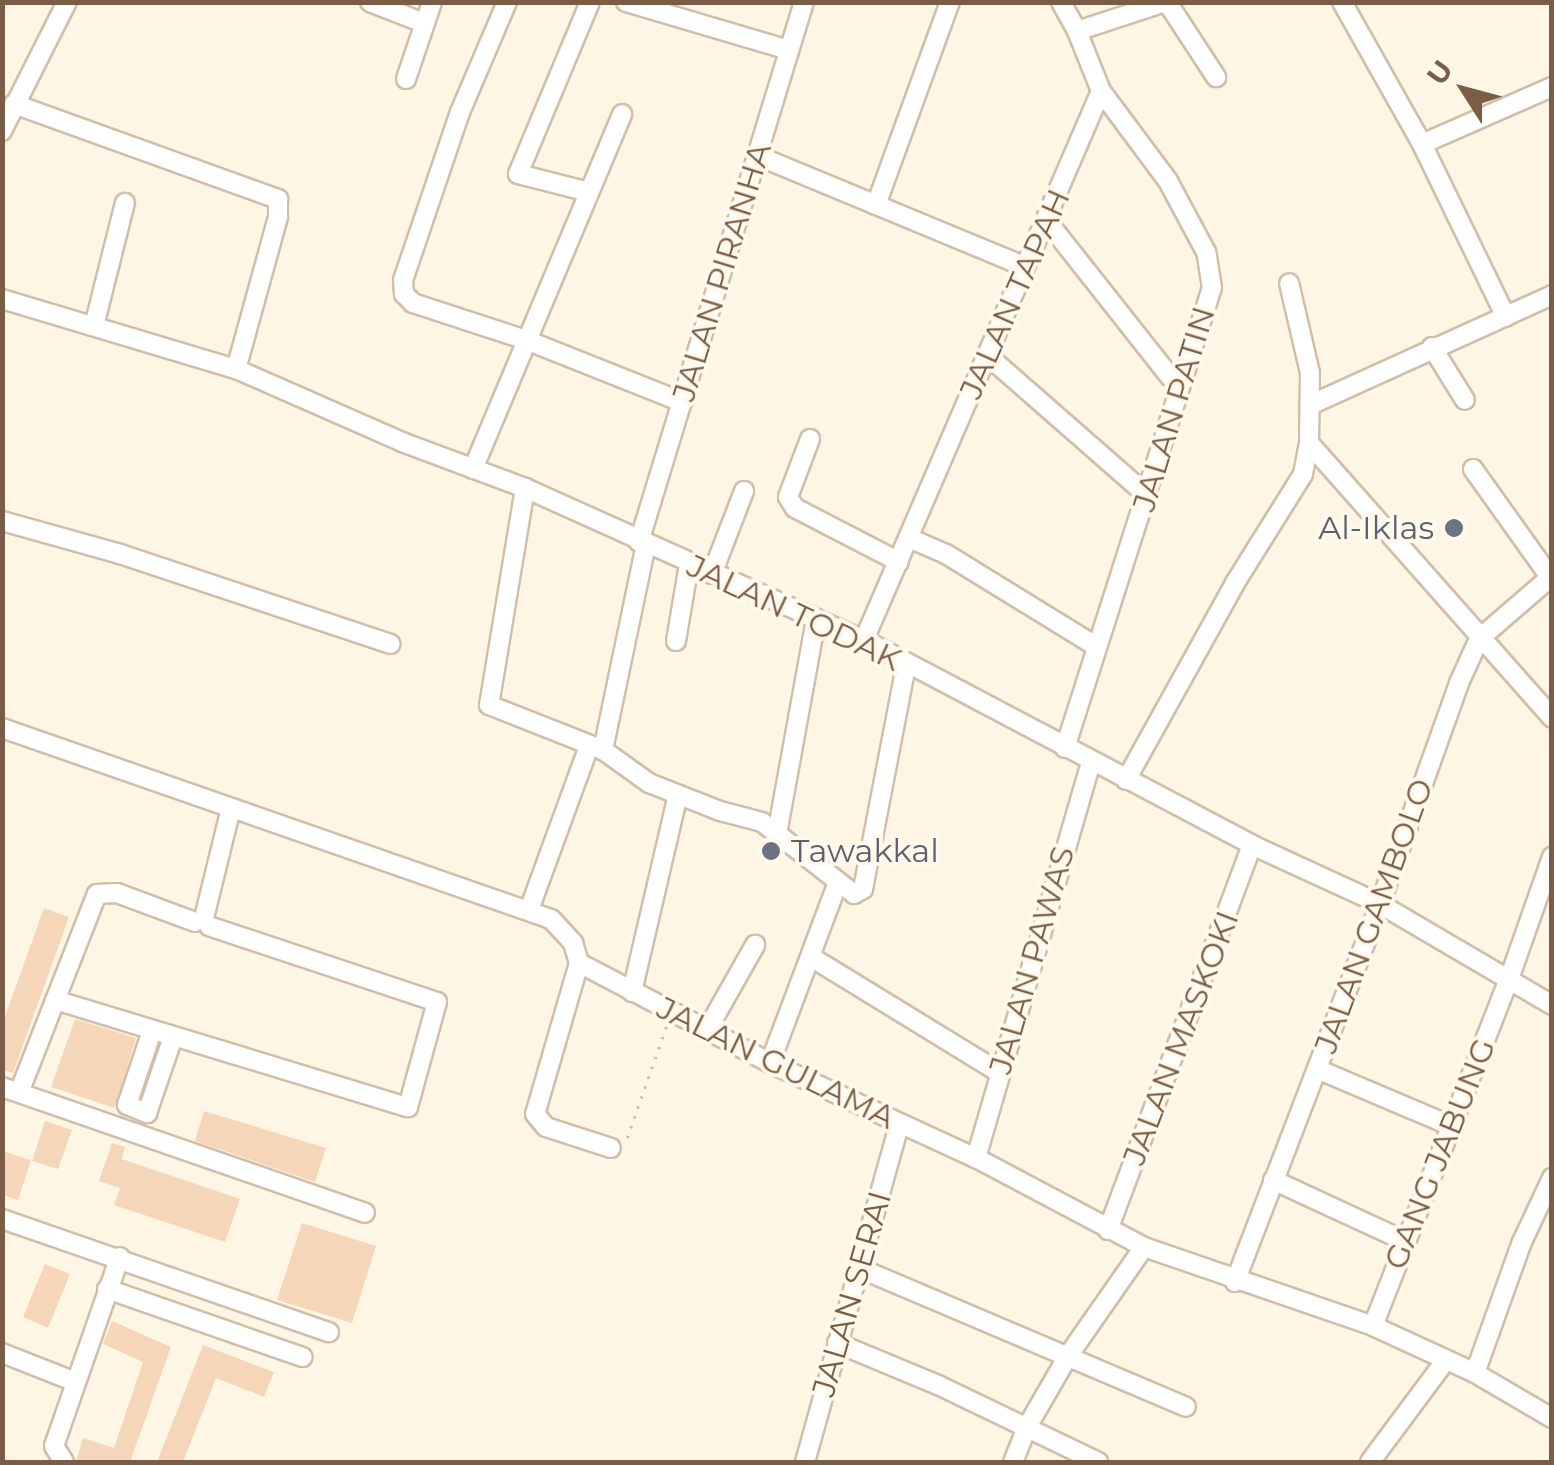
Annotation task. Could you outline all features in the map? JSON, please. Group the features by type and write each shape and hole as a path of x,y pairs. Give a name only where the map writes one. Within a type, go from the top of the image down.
{"street":[{"path":"2,131 67,2"},
{"path":"370,2 424,24"},
{"path":"406,79 432,2"},
{"path":"507,2 460,112 403,290 413,302 526,340 682,402"},
{"path":"589,192 518,174 590,2"},
{"path":"626,2 789,50"},
{"name":"JALAN PIRANHA","path":"529,910 596,748 642,543 804,2"},
{"path":"876,205 950,2"},
{"path":"1062,2 1102,91"},
{"path":"1077,31 1166,2 1216,77"},
{"path":"1342,2 1422,144 1506,317"},
{"path":"1422,144 1552,87"},
{"name":"JALAN TAPAH","path":"864,640 1102,91"},
{"name":"JALAN PATIN","path":"1065,748 1094,645 1148,496 1179,388 1207,310 1212,270 1168,181 1102,91"},
{"path":"14,104 278,199 278,216 236,369"},
{"path":"474,469 622,114"},
{"path":"758,156 1024,266"},
{"path":"94,326 125,204"},
{"path":"1048,221 1179,388"},
{"path":"1126,780 1235,583 1297,488 1309,443 1310,405 1308,356 1289,283"},
{"name":"JALAN TODAK","path":"2,300 236,369 526,488 864,640 906,666 1252,845 1380,904 1508,982 1552,1004"},
{"path":"1310,405 1432,348 1548,303"},
{"path":"1432,348 1465,400"},
{"path":"988,356 1148,496"},
{"path":"810,439 788,496 795,508 899,562"},
{"path":"1309,443 1552,718"},
{"path":"1473,469 1551,577"},
{"path":"526,488 489,705 596,748 649,783 762,822 837,885 854,894 863,889 906,666"},
{"path":"712,574 744,491"},
{"path":"2,521 120,554 390,644"},
{"path":"909,538 946,554 1094,645"},
{"path":"676,641 690,564"},
{"name":"JALAN GAMBOLO","path":"1235,1282 1380,904 1459,682 1480,638 1551,577"},
{"path":"776,834 816,619"},
{"name":"JALAN GULAMA","path":"2,728 551,919 566,933 579,963 770,1064 976,1158 1144,1247 1235,1282 1373,1326 1475,1373 1552,1418"},
{"name":"JALAN PAWAS","path":"976,1158 1091,762"},
{"path":"632,992 678,795"},
{"path":"203,922 231,808"},
{"name":"JALAN MASKOKI","path":"1108,1230 1252,845"},
{"name":"GANG JABUNG","path":"1373,1326 1508,982 1552,857"},
{"path":"770,1064 837,885"},
{"path":"22,1085 96,894 117,893 437,1002 412,1102 404,1108 55,1000"},
{"path":"707,1030 754,945"},
{"path":"810,957 1000,1073"},
{"path":"579,963 535,1114 546,1127 612,1148"},
{"path":"152,1031 128,1105 148,1113 173,1036"},
{"path":"1317,1069 1451,1126"},
{"path":"2,1087 364,1213"},
{"name":"JALAN SERAI","path":"805,1462 899,1125"},
{"path":"1475,1373 1522,1242 1552,1178"},
{"path":"1274,1180 1405,1241"},
{"path":"2,1219 329,1332"},
{"path":"1013,1462 1027,1427 1068,1356 1144,1247"},
{"path":"64,1462 54,1446 73,1381 118,1262"},
{"path":"860,1268 1186,1408"},
{"path":"107,1289 302,1357"},
{"path":"837,1344 1098,1462"},
{"path":"7,1354 73,1381"},
{"path":"1370,1462 1446,1360"}],"path":[{"path":"612,1148 625,1142 672,1012"}],"building":[{"path":"44,908 69,917 13,1073 2,1070 2,1025"},
{"path":"75,1019 136,1038 115,1108 51,1087"},
{"path":"204,1111 326,1148 315,1182 195,1141"},
{"path":"45,1121 72,1130 58,1169 32,1161"},
{"path":"112,1143 125,1147 122,1159 240,1199 225,1242 114,1205 120,1188 99,1181"},
{"path":"2,1151 31,1160 18,1200 2,1195"},
{"path":"302,1223 376,1246 352,1323 277,1300"},
{"path":"45,1264 70,1274 48,1328 23,1317"},
{"path":"112,1321 171,1347 130,1462 76,1462 83,1438 114,1448 143,1362 103,1344"},
{"path":"203,1345 274,1372 264,1397 216,1378 183,1462 157,1462"}],"place":[{"name":"Al-Iklas","path":"1454,528"},
{"name":"Tawakkal","path":"771,851"}]}
